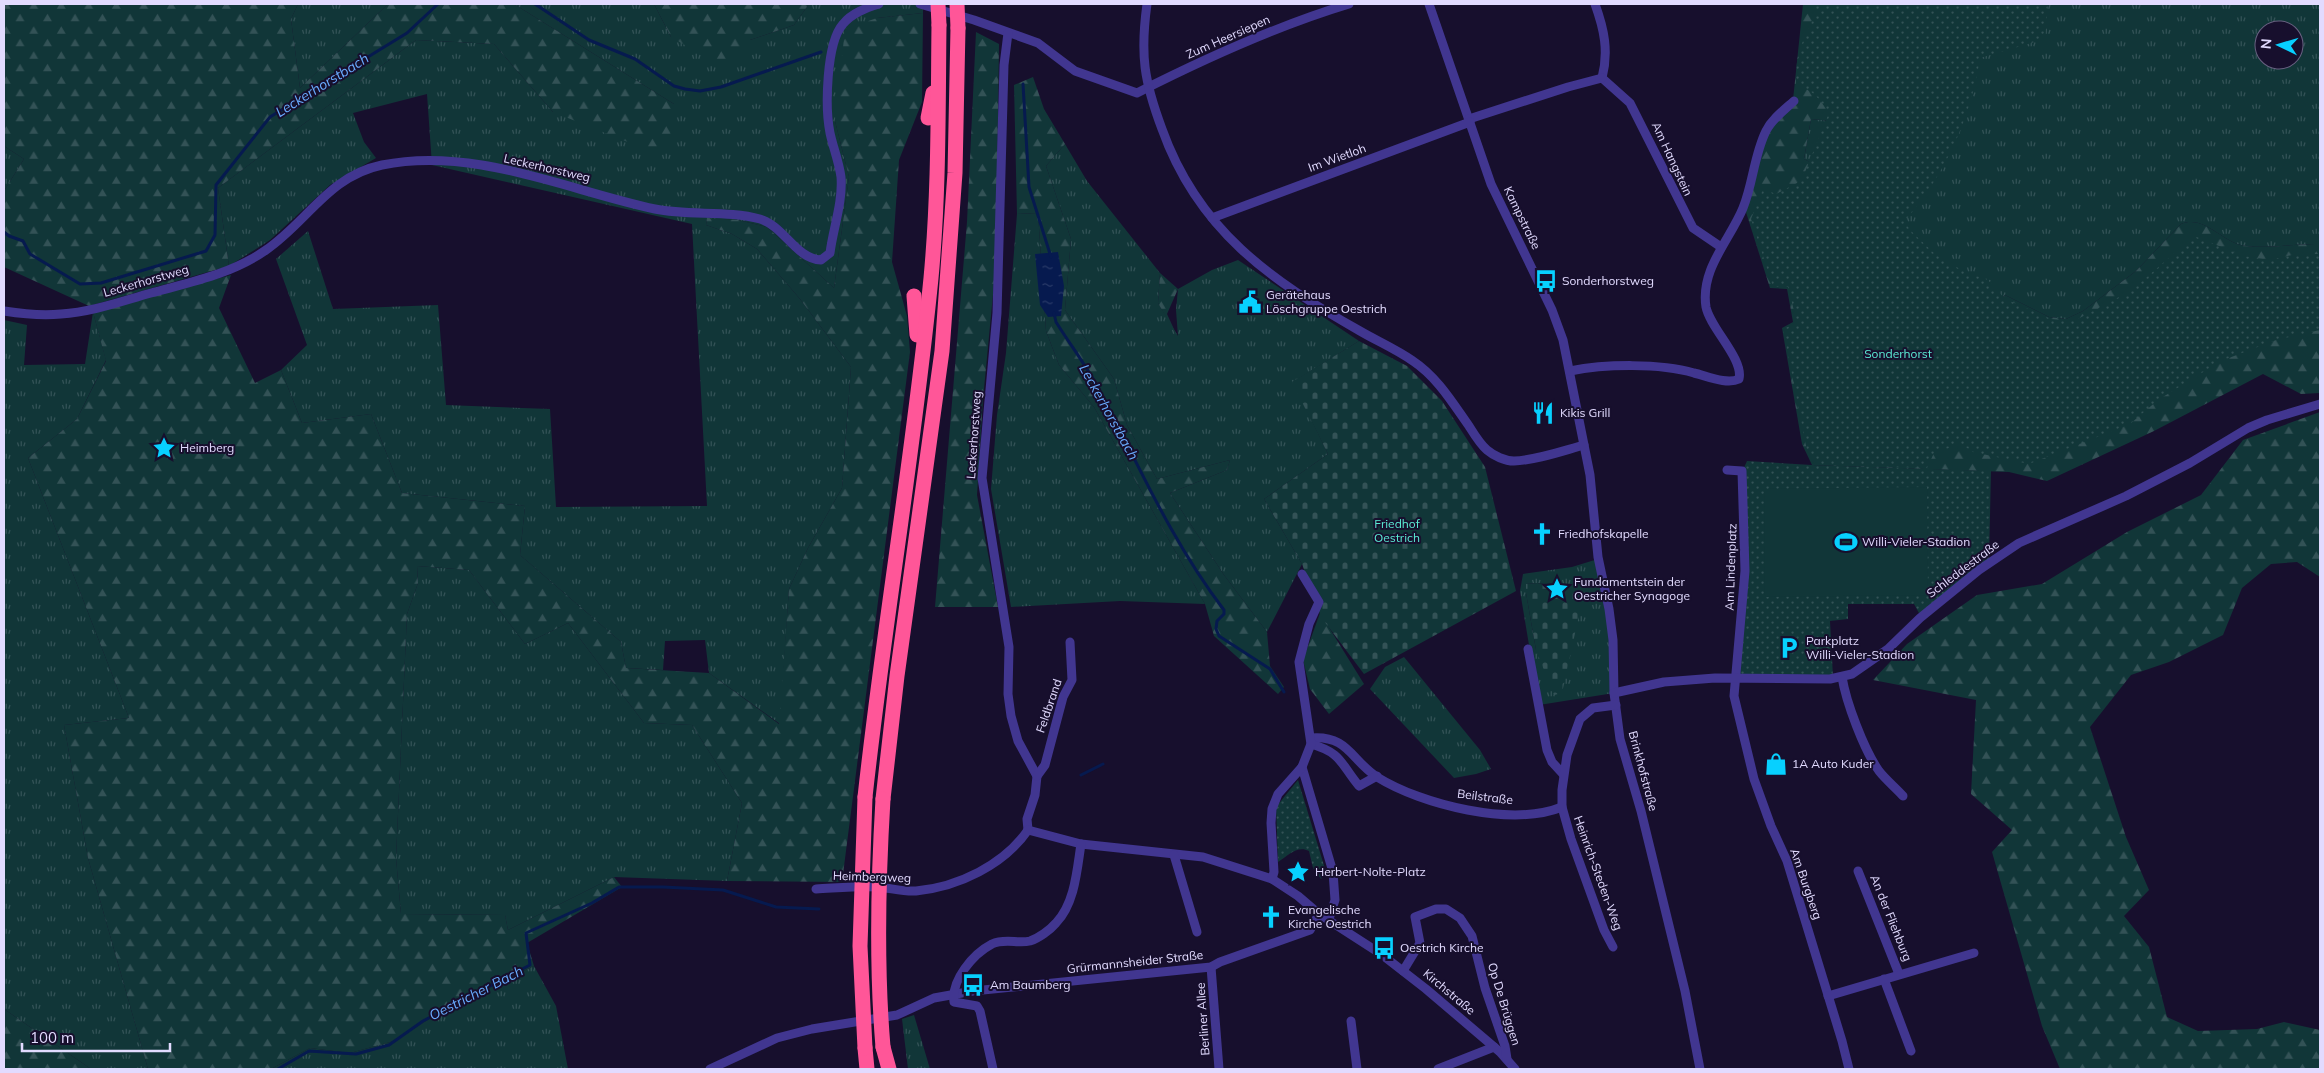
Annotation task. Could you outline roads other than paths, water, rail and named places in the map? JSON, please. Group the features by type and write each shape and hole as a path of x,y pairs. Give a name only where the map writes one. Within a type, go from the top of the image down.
{"highway":[{"path":"867,1069 860,946 865,796 874,708 904,508 931,277 938,178 938,4"},
{"path":"884,1069 878,989 878,941 884,799 897,676 942,351 955,173 957,4"},
{"path":"928,118 939,69"},
{"path":"914,296 918,329 918,394"},
{"path":"883,1047 889,1069"}],"street":[{"name":"Leckerhorstweg","path":"4,311 35,315 100,308 232,270 267,249 325,196 354,173 386,164 429,161 461,163 498,169 654,208 697,214 747,216 763,220 775,226 809,257 821,260 830,253 840,198 841,178 830,131 828,104 831,50 842,25 861,10 879,4"},
{"path":"920,4 974,20 1038,43 1075,72 1088,77 1137,93 1148,87"},
{"path":"1147,4 1142,56 1148,87 1170,151 1195,197 1236,247 1336,317 1399,352 1430,374 1486,449 1499,458 1513,461 1584,446"},
{"name":"Zum Heersiepen","path":"1148,87 1273,30 1349,4"},
{"name":"Kampstraße","path":"1429,4 1491,184 1552,310 1563,340 1584,446"},
{"path":"1470,121 1568,86 1602,78 1607,48 1603,26 1595,4"},
{"name":"Leckerhorstweg","path":"1008,33 1004,65 997,313 982,478 1009,647 1008,694 1011,716 1018,741 1037,776"},
{"name":"Am Hangstein","path":"1602,78 1630,103 1693,228 1721,246"},
{"path":"1570,371 1602,367 1680,368 1724,380 1734,381 1739,379 1740,374 1737,364 1710,318 1706,302 1712,265 1743,208 1766,132 1776,118 1794,101"},
{"name":"Im Wietloh","path":"1212,218 1470,121"},
{"name":"Schleddestraße","path":"1614,693 1664,682 1734,678 1842,677 1858,671 1875,660 1920,618 2013,547 2126,496 2190,463 2248,428 2267,420 2320,404"},
{"name":"Brinkhofstraße","path":"1584,446 1590,475 1598,557 1609,609 1613,640 1614,693 1620,739 1642,811 1685,991 1700,1069"},
{"name":"Am Lindenplatz","path":"1728,470 1742,471 1744,507 1745,571 1741,636 1734,678"},
{"path":"1272,879 1274,872 1272,809 1278,794 1302,767 1311,738 1299,662 1309,624 1319,602 1302,574"},
{"name":"Feldbrand","path":"1037,776 1045,765 1063,697 1072,680 1070,642"},
{"path":"1528,649 1547,750 1552,762 1563,774"},
{"path":"1842,677 1844,691 1879,771 1903,796"},
{"name":"Am Burgberg","path":"1734,678 1734,696 1754,778 1770,826 1787,861 1849,1069"},
{"path":"1562,807 1563,774 1580,719 1593,708 1616,705"},
{"name":"Beilstraße","path":"1311,738 1321,737 1338,741 1377,776 1423,799 1481,812 1529,814 1547,812 1562,807"},
{"path":"1311,738 1334,753 1359,786 1377,776"},
{"path":"1302,767 1333,872 1335,900 1329,919"},
{"path":"1028,830 1027,819 1037,776"},
{"name":"Heinrich-Steden-Weg","path":"1562,807 1584,879 1604,930 1613,947"},
{"name":"Kirchstraße","path":"1028,830 1081,844 1203,857 1272,879 1298,896 1319,914 1403,971 1494,1047 1515,1069"},
{"name":"Heimbergweg","path":"816,889 875,887 914,891 957,882 995,864 1019,843 1028,830"},
{"path":"994,1069 980,1011 977,1006 954,1002 953,994 957,978 983,950 993,944 1006,940 1030,941 1055,924 1070,899 1081,844"},
{"path":"1174,855 1197,932"},
{"name":"An der Fliehburg","path":"1858,872 1900,974"},
{"name":"Op De Brüggen","path":"1403,971 1420,943 1415,917 1436,909 1446,909 1460,918 1472,936 1485,988 1506,1046 1507,1059"},
{"name":"Grürmannsheider Straße","path":"710,1069 777,1038 812,1029 897,1015 934,998 953,994 1212,967 1220,962 1310,930 1319,914"},
{"name":"An der Fliehburg","path":"1828,996 1974,953"},
{"name":"Berliner Allee","path":"1212,967 1218,1069"},
{"path":"1884,979 1896,1018 1901,1021 1911,1052"},
{"path":"1351,1021 1357,1069"},
{"path":"1438,1069 1494,1047"}],"water":[{"path":"1058,252 1064,286 1061,316 1048,317 1040,305 1035,254"}],"waterway":[{"name":"Leckerhorstbach","path":"4,232 23,241 30,254 80,284 101,283 206,251 215,235 216,185 270,117 407,33 438,4"},
{"name":"Leckerhorstbach","path":"535,4 589,40 635,59 674,86 685,89 700,91 721,87 821,52"},
{"name":"Leckerhorstbach","path":"1023,84 1029,187 1051,257"},
{"name":"Leckerhorstbach","path":"1054,313 1056,322 1101,393 1173,532 1224,610 1224,614 1217,621 1216,629 1219,636 1270,669 1284,692"},
{"name":"Oestricher Bach","path":"1081,775 1103,764"},
{"name":"Oestricher Bach","path":"278,1069 309,1051 356,1054 389,1045 423,1021 530,965 526,933 592,903 619,887 723,890 776,907 819,909"}],"place":[{"name":"Sonderhorstweg","path":"1546,281"},
{"name":"Gerätehaus Löschgruppe Oestrich","path":"1250,302"},
{"name":"Kikis Grill","path":"1543,413"},
{"name":"Heimberg","path":"164,448"},
{"name":"Friedhofskapelle","path":"1542,534"},
{"name":"Willi-Vieler-Stadion","path":"1846,542"},
{"name":"Fundamentstein der Oestricher Synagoge","path":"1557,589"},
{"name":"Parkplatz Willi-Vieler-Stadion","path":"1789,648"},
{"name":"1A Auto Kuder","path":"1776,764"},
{"name":"Herbert-Nolte-Platz","path":"1298,872"},
{"name":"Evangelische Kirche Oestrich","path":"1271,917"},
{"name":"Oestrich Kirche","path":"1384,948"},
{"name":"Am Baumberg","path":"973,985"}],"park label":[{"name":"Sonderhorst","path":"1898,354"},
{"name":"Friedhof Oestrich","path":"1397,531"}]}
